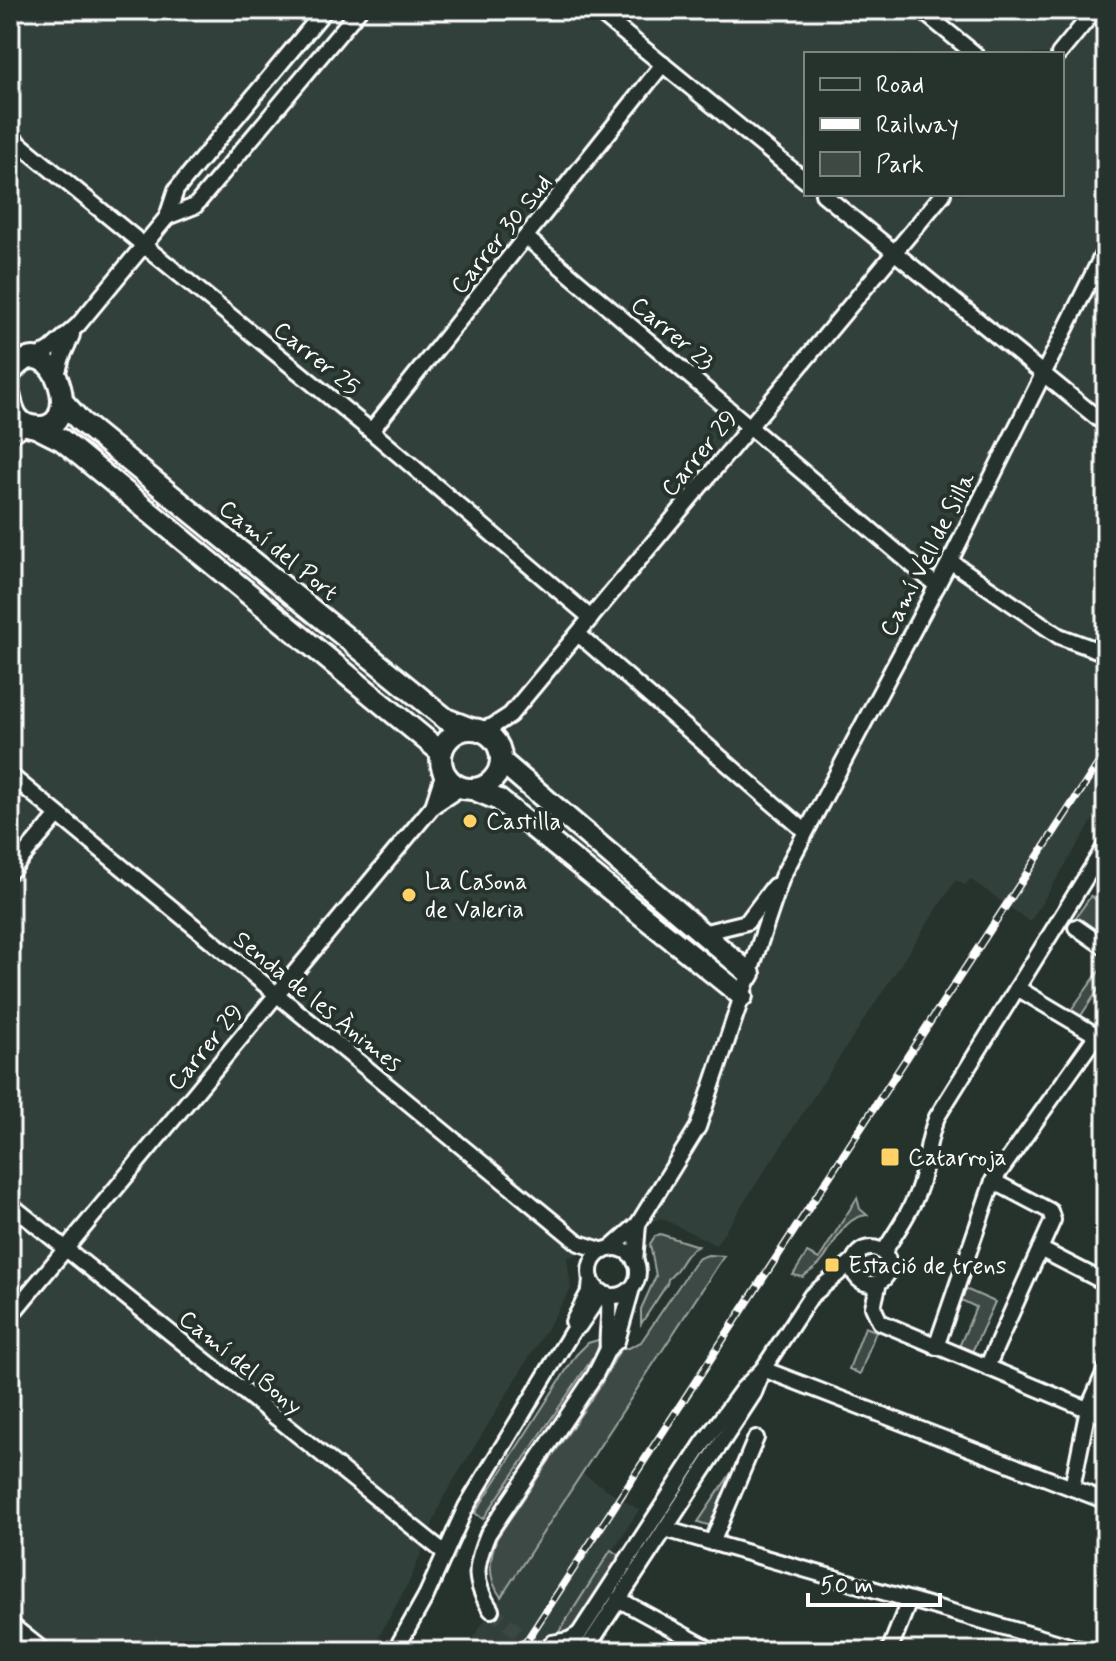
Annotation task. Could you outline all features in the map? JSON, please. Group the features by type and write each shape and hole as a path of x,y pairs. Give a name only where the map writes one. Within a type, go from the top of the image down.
{"street":[{"path":"18,364 51,349 78,325 167,217 176,190 325,10"},
{"path":"167,217 195,206 359,10"},
{"path":"596,10 804,179"},
{"path":"921,10 973,52"},
{"path":"1061,52 1095,10"},
{"name":"Carrer 30 Sud","path":"371,431 663,64"},
{"name":"Carrer 25","path":"10,136 371,431 591,618"},
{"path":"825,196 1106,425"},
{"name":"Carrer 29","path":"475,729 493,726 510,715 941,196"},
{"name":"Carrer 23","path":"527,238 937,586"},
{"name":"Camí Vell de Silla","path":"635,1262 638,1224 698,1127 782,877 950,561 1106,248"},
{"path":"57,375 78,325"},
{"path":"18,364 52,367 63,402 55,420 18,419"},
{"name":"Camí del Port","path":"63,402 80,421 438,713 475,729"},
{"path":"18,419 62,440 443,762 448,779 499,800 742,996"},
{"path":"950,561 1059,636 1097,650 1106,637"},
{"path":"578,634 805,831"},
{"path":"443,762 451,736 475,729 496,742 501,761 496,777 489,783 467,788"},
{"path":"501,761 750,974"},
{"name":"Carrer 29","path":"433,806 443,762"},
{"name":"Senda de les Ànimes","path":"10,775 579,1243 607,1250"},
{"name":"Carrer 29","path":"10,1316 433,806 467,788"},
{"path":"10,872 58,815"},
{"path":"883,1253 914,1203 937,1117 1105,850"},
{"name":"Camí Vell de Silla","path":"702,933 747,922 782,877"},
{"path":"1076,927 1106,948"},
{"path":"936,1347 993,1181 1101,1038 1017,988"},
{"path":"987,1367 1053,1221 1052,1213 993,1181"},
{"name":"Camí del Bony","path":"10,1204 445,1553"},
{"name":"Camí Vell de Silla","path":"607,1250 638,1224"},
{"path":"568,1651 702,1445 743,1389 763,1369 811,1296 863,1250 870,1248 883,1253 889,1265 885,1278 872,1285 859,1280 842,1281 811,1296"},
{"path":"1040,1249 1103,1277"},
{"path":"491,1610 481,1595 477,1581 478,1559 488,1534 595,1375 608,1349 617,1341 637,1275 635,1262 625,1251 607,1250 597,1254 591,1266 590,1290 573,1321 573,1330"},
{"path":"853,1261 859,1280"},
{"path":"591,1279 605,1293 611,1317 608,1349"},
{"path":"879,1282 873,1307 880,1322 1106,1417"},
{"path":"605,1293 621,1295 632,1288"},
{"path":"395,1651 426,1596 466,1507 573,1330 605,1293"},
{"path":"763,1369 1106,1501"},
{"path":"585,1651 754,1393 763,1369"},
{"path":"1072,1488 1088,1409 1106,1369"},
{"path":"712,1543 756,1438"},
{"path":"665,1529 1087,1651"},
{"path":"618,1599 713,1651"},
{"path":"889,1651 909,1601"},
{"path":"10,1624 44,1651"},
{"path":"552,1643 569,1640 580,1633"}],"shaded area":[{"path":"10,10 1106,10 1106,799 1030,922 970,879 965,885 956,880 716,1245 661,1218 567,1258 571,1289 443,1498 411,1578 371,1651 10,1651"},
{"path":"580,1472 639,1510 547,1651 465,1651"}],"green space":[{"path":"1091,896 1106,907 1104,939 1076,917"},
{"path":"1106,962 1106,978 1080,1017 1071,1010"},
{"path":"857,1198 860,1209 867,1215 852,1220 846,1226 816,1267 803,1277 793,1275 807,1253 819,1259"},
{"path":"660,1234 698,1246 688,1253 668,1279 641,1324 641,1309 656,1276 650,1244"},
{"path":"873,1253 884,1260 885,1265 878,1276 873,1277 862,1270 861,1265 868,1254"},
{"path":"724,1256 501,1597 493,1583 491,1568 497,1538 600,1386 621,1348 641,1342 693,1265 699,1258"},
{"path":"963,1288 995,1302 972,1352 959,1347 976,1307 959,1299"},
{"path":"865,1327 876,1331 860,1374 849,1369"},
{"path":"601,1339 596,1353 483,1519 475,1513 576,1355 588,1343"},
{"path":"733,1470 711,1526 698,1522"},
{"path":"611,1550 623,1558 577,1627 557,1635"}],"tunnel":[{"path":"491,1610 537,1651"}],"railway":[{"path":"520,1651 1106,752"}],"place":[{"name":"Castilla","path":"470,821"},
{"name":"La Casona de Valeria","path":"409,895"},
{"name":"Catarroja","path":"890,1157"},
{"name":"Estació de trens","path":"832,1265"}]}
